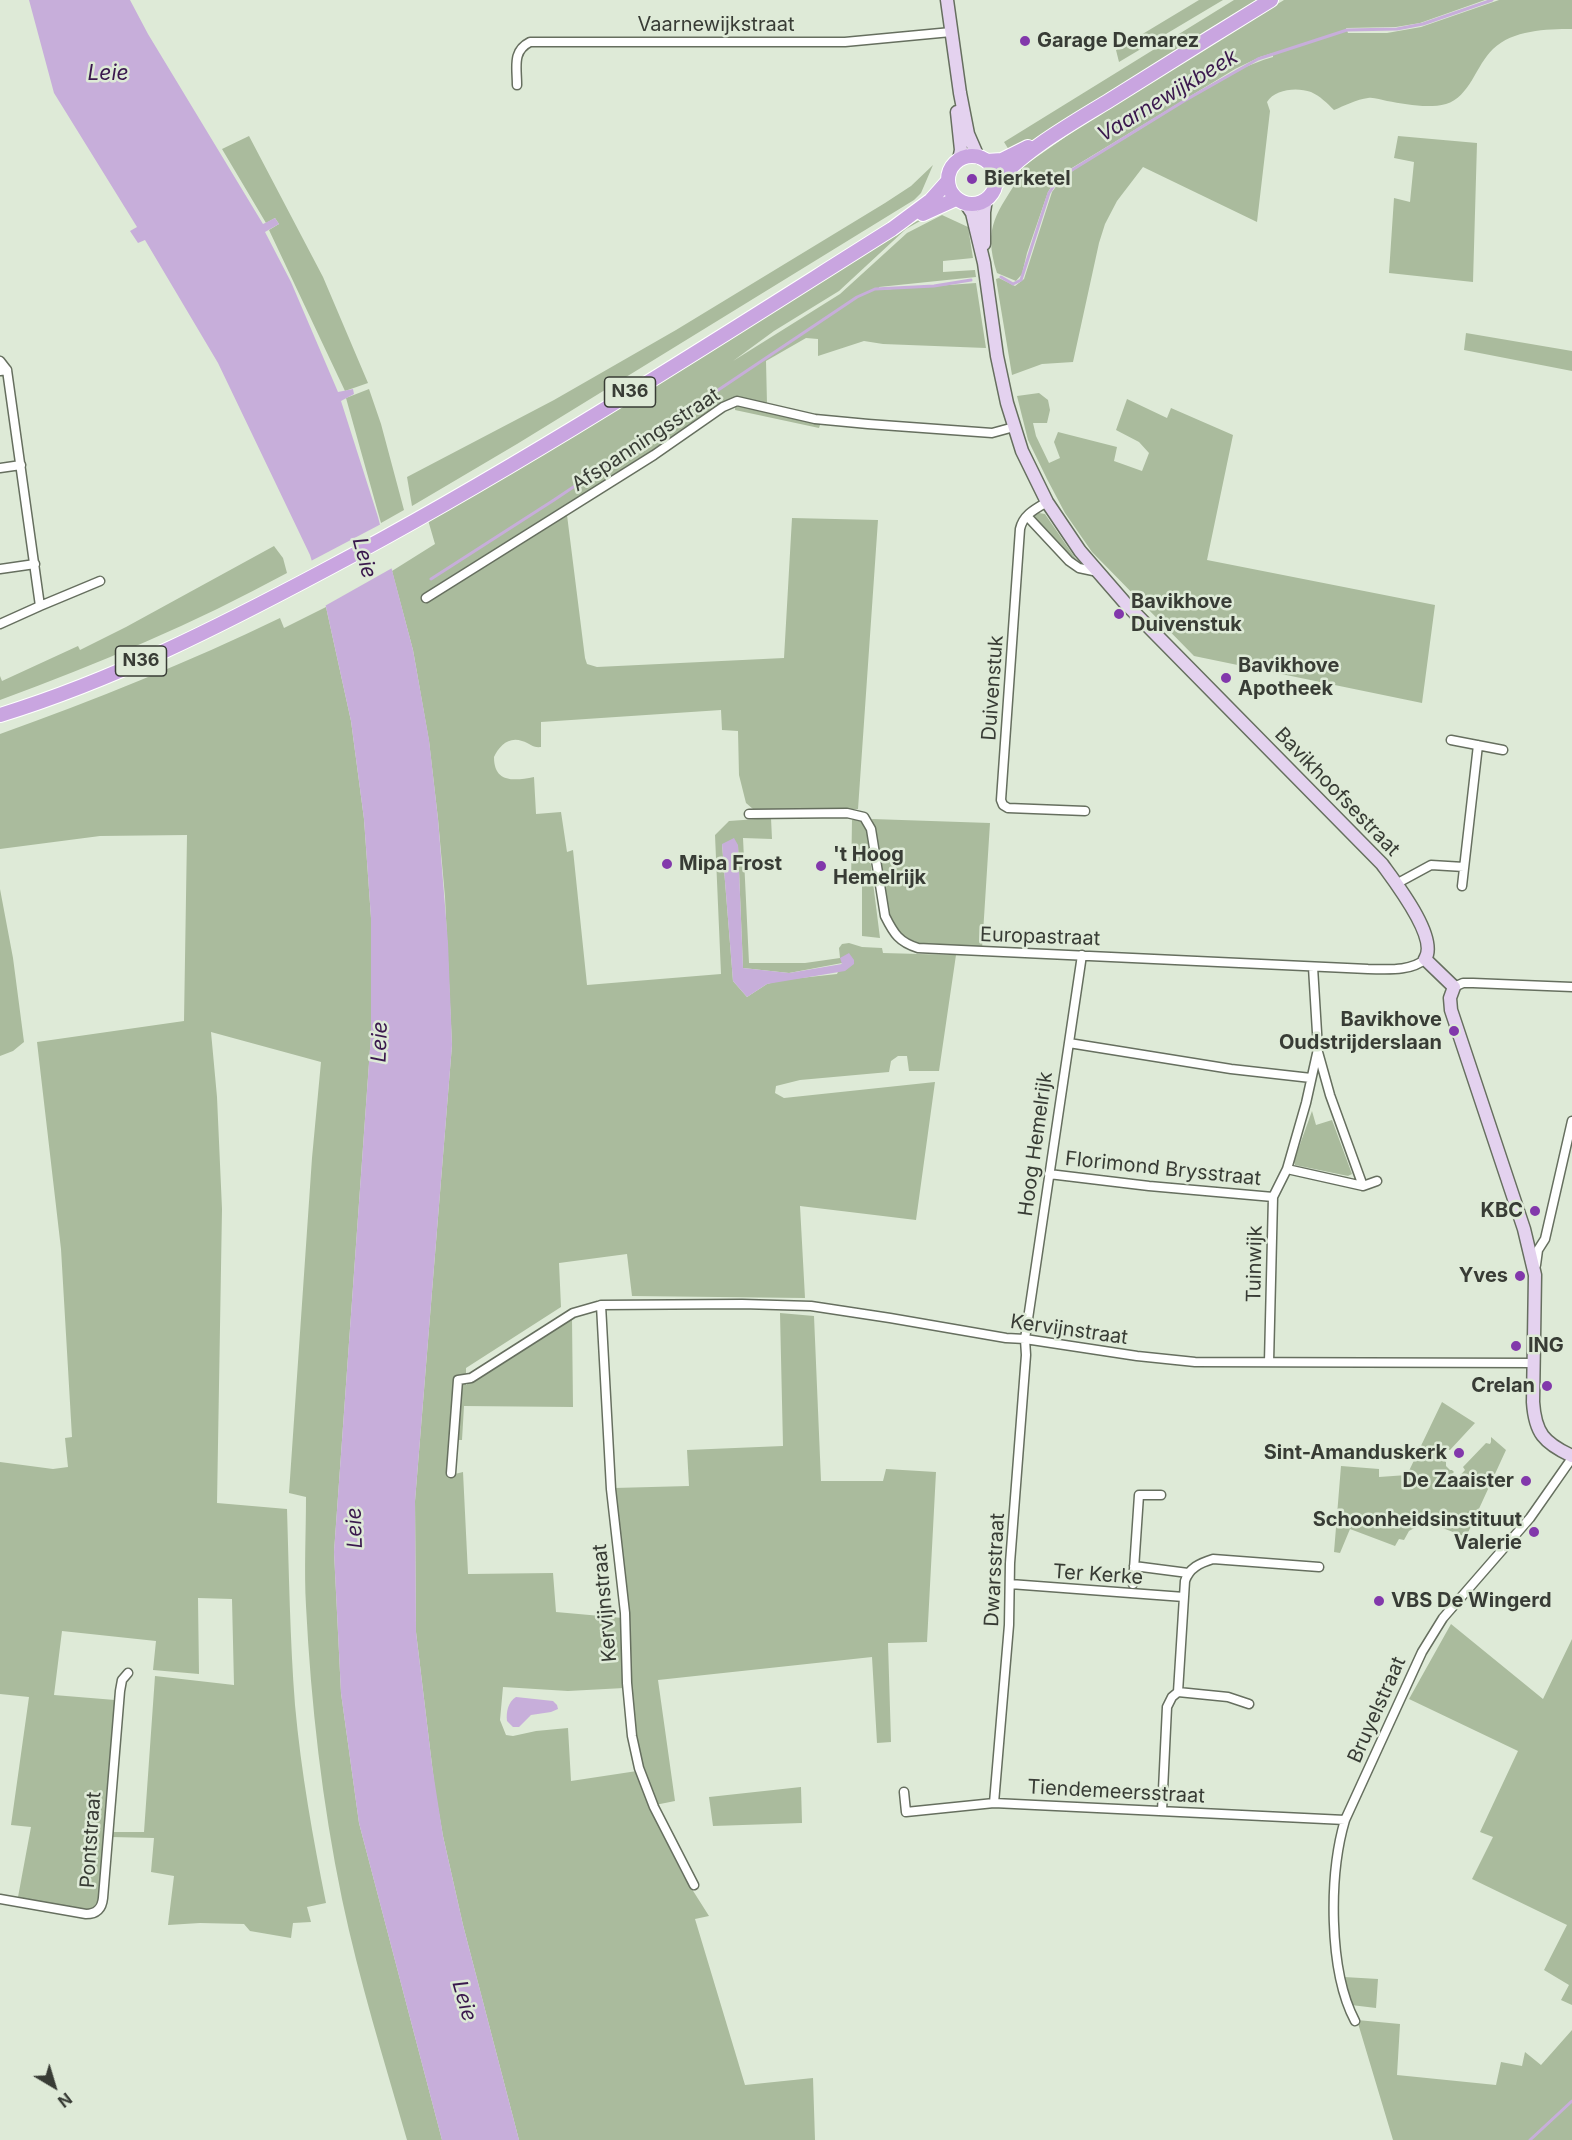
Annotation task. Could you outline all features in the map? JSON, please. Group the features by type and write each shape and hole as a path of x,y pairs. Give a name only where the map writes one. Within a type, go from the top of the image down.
{"main road":[{"path":"996,184 1015,164 1059,132 1271,0"},
{"path":"959,160 968,156 1002,159 1059,132"},
{"path":"982,159 992,167 996,177 994,190 986,199"},
{"name":"N36","path":"1,715 84,685 213,629 426,515 546,444 892,230 931,200 947,183 950,168 959,160"},
{"path":"947,183 949,189 961,201"},
{"name":"N36","path":"892,230 961,201 978,204 986,199"}],"street":[{"path":"947,0 960,93 969,134 982,159"},
{"name":"Vaarnewijkstraat","path":"517,85 517,52 530,42 845,42 951,32"},
{"path":"959,160 961,150 957,116 960,93"},
{"name":"Bavikhoofsestraat","path":"984,263 986,199"},
{"name":"Bavikhoofsestraat","path":"961,201 972,213 984,263 1002,380 1014,427 1027,462 1047,502 1080,551 1126,604 1382,864 1413,909 1426,936 1428,949 1425,959"},
{"path":"0,361 4,370 21,465 40,606"},
{"name":"Afspanningsstraat","path":"426,598 654,455 723,407 737,402 815,419 868,424 992,434 1014,427"},
{"path":"0,468 21,465"},
{"path":"1027,516 1047,502"},
{"name":"Bavikhoofsestraat","path":"1027,516 1069,561 1079,568 1098,572"},
{"name":"Duivenstuk","path":"1027,516 1021,522 1020,529 1001,800 1008,808 1086,811"},
{"path":"0,569 34,564"},
{"path":"0,624 100,581"},
{"path":"1451,740 1503,750"},
{"path":"1462,886 1478,745"},
{"name":"Europastraat","path":"749,814 847,813 864,817 871,830 885,916 891,929 904,944 918,948 1395,969 1418,964 1425,959"},
{"path":"1396,884 1431,865 1464,867"},
{"name":"Hoog Hemelrijk","path":"1025,1339 1082,955"},
{"path":"1425,959 1454,987"},
{"name":"Tuinwijk","path":"1313,966 1318,1048 1330,1095 1363,1186"},
{"path":"1535,1275 1524,1229 1451,1010 1450,998 1454,987 1463,983 1572,987"},
{"path":"1069,1043 1231,1069 1311,1078"},
{"name":"Tuinwijk","path":"1269,1362 1273,1197 1287,1169 1318,1048"},
{"path":"1572,1121 1545,1239 1536,1257 1533,1402 1537,1426 1549,1443 1572,1457"},
{"path":"1287,1169 1363,1186 1377,1181"},
{"name":"Florimond Brysstraat","path":"1049,1174 1273,1197"},
{"path":"1527,1246 1541,1244"},
{"name":"Kervijnstraat","path":"601,1305 611,1489 625,1613 627,1683 632,1736 639,1768 654,1807 694,1885"},
{"name":"Kervijnstraat","path":"451,1473 458,1380 471,1378 573,1313 601,1305 811,1306 1006,1338 1195,1362 1535,1363"},
{"name":"Dwarsstraat","path":"994,1803 1009,1624 1026,1355 1025,1339"},
{"name":"Bruyelstraat","path":"1355,2021 1342,1981 1334,1924 1335,1884 1340,1838 1345,1820 1422,1652 1443,1618 1530,1518 1572,1457"},
{"name":"Ter Kerke","path":"1133,1584 1139,1495 1161,1496"},
{"path":"1178,1692 1184,1597 1188,1573 1202,1563 1213,1559 1318,1567"},
{"name":"Ter Kerke","path":"1134,1566 1188,1573"},
{"name":"Ter Kerke","path":"1010,1584 1184,1597"},
{"name":"Pontstraat","path":"0,1899 86,1914 93,1913 101,1907 104,1898 120,1691 122,1680 128,1673"},
{"path":"1162,1810 1167,1707 1172,1697 1178,1692 1228,1697 1249,1704"},
{"name":"Tiendemeersstraat","path":"904,1792 906,1812 994,1803 1345,1820"}],"green space":[{"path":"1199,0 1223,0 1119,62 1116,50"},
{"path":"1234,0 1260,0 1037,138 1009,150 1004,142"},
{"path":"1284,0 1485,0 1420,23 1396,27 1346,28 1348,33 1387,33 1421,27 1499,0 1572,0 1572,29 1530,32 1501,43 1487,56 1461,95 1446,104 1416,106 1370,98 1355,101 1334,110 1326,102 1305,90 1287,90 1275,94 1267,102 1270,111 1257,222 1143,167 1117,201 1105,224 1073,362 1042,364 1012,375 996,279 999,278 1015,286 1024,279 1052,192 1069,174 1091,158 1220,80 1273,57 1273,53 1235,69 1057,177 1048,192 1022,274 1016,281 997,273 991,243 992,231 999,210 1021,174 1021,168 1078,128"},
{"path":"249,136 323,277 368,383 345,391 269,230 279,224 275,218 266,223 222,149"},
{"path":"1398,136 1477,143 1473,282 1389,273 1394,198 1410,202 1414,162 1394,158"},
{"path":"933,165 921,193 914,200 412,506 407,477 554,400 676,330 885,203 911,186"},
{"path":"936,211 906,229 839,291 774,331 733,361 840,294 907,233 942,215 968,227 973,258 943,261 943,272 975,270 976,277 879,287 879,290 976,283 986,348 883,344 864,341 818,356 818,339 806,338 766,361 767,404 823,416 819,428 735,410 736,399 721,405 657,448 656,457 567,515 585,658 587,664 597,667 784,658 792,518 878,520 858,809 773,811 753,809 746,803 739,775 738,731 722,730 721,710 541,722 541,747 513,740 502,746 494,757 497,772 501,776 513,779 534,777 536,814 561,812 567,852 573,850 587,985 721,974 715,835 729,821 771,818 772,839 743,838 749,963 805,963 840,958 839,948 842,944 849,943 862,947 882,948 883,953 956,955 939,1071 909,1071 907,1056 898,1056 891,1061 889,1072 800,1080 776,1086 775,1093 784,1098 935,1082 916,1220 800,1206 805,1298 632,1296 627,1254 559,1263 561,1307 466,1368 466,1385 572,1319 573,1407 464,1406 462,1440 457,1440 455,1474 463,1472 468,1574 553,1573 556,1612 623,1618 624,1688 568,1691 503,1687 500,1720 506,1735 568,1728 571,1781 637,1771 651,1811 683,1875 709,1916 695,1919 745,2085 813,2078 815,2140 519,2140 463,1925 443,1836 435,1790 416,1632 415,1501 452,1045 445,897 429,741 413,650 392,571 435,544 428,520 906,227","holes":["722,844 738,846 743,968 789,973 842,963 837,974 782,980 767,984 747,997 733,981"]},
{"path":"1466,333 1572,351 1572,371 1464,350"},
{"path":"369,389 381,424 404,510 381,523 346,398"},
{"path":"1039,393 1048,400 1050,410 1047,423 1033,423 1036,436 1049,463 1060,458 1054,442 1058,432 1117,447 1114,461 1142,471 1149,453 1139,442 1116,430 1127,399 1167,418 1171,408 1233,435 1207,560 1435,605 1422,703 1194,656 1092,552 1065,513 1028,440 1017,396"},
{"path":"1035,514 1045,514 1078,562 1075,562 1034,519"},
{"path":"274,546 283,558 287,573 146,642 0,700 0,676 2,681 78,646 80,650"},
{"path":"326,607 351,721 364,819 371,918 371,1035 334,1552 341,1693 359,1823 442,2140 407,2140 372,2020 342,1899 323,1790 314,1716 305,1592 306,1497 289,1493 312,1158 321,1062 211,1032 217,1097 222,1209 217,1503 287,1509 295,1705 308,1805 326,1903 307,1907 311,1922 293,1923 291,1938 250,1931 244,1924 168,1925 174,1876 151,1872 154,1838 111,1837 112,1832 144,1832 155,1676 234,1685 232,1599 198,1598 199,1674 153,1670 156,1641 62,1631 54,1695 115,1700 101,1899 94,1909 89,1911 18,1897 31,1827 11,1825 29,1697 0,1694 0,1462 53,1469 68,1467 65,1438 72,1437 61,1249 37,1042 184,1021 187,835 100,836 0,849 0,734 142,680 280,618 284,628"},
{"path":"865,819 880,938 862,936 862,883 851,884 852,820"},
{"path":"872,819 990,823 982,949 919,944 901,934 892,923 885,902"},
{"path":"0,889 13,958 24,1042 13,1051 0,1056"},
{"path":"1312,1111 1316,1125 1332,1120 1352,1174 1348,1176 1295,1165 1294,1161"},
{"path":"780,1313 814,1316 821,1481 883,1481 886,1469 936,1472 927,1642 888,1643 891,1742 877,1743 872,1657 658,1680 675,1801 655,1805 642,1767 629,1692 614,1488 689,1486 687,1450 783,1446"},
{"path":"1442,1402 1475,1423 1450,1450 1447,1449 1440,1456 1446,1462 1446,1466 1454,1472 1451,1475 1456,1480 1465,1470 1463,1467 1486,1443 1490,1444 1491,1437 1506,1450 1466,1537 1423,1523 1409,1531 1404,1540 1399,1539 1395,1546 1350,1529 1340,1553 1334,1552 1341,1466 1379,1469 1379,1477 1407,1475"},
{"path":"1451,1624 1543,1699 1572,1639 1572,2005 1561,2000 1569,1985 1544,1970 1567,1925 1472,1879 1493,1837 1480,1832 1518,1751 1409,1699"},
{"path":"801,1787 802,1823 713,1826 709,1797"},
{"path":"1344,1977 1378,1979 1376,2008 1351,2005"},
{"path":"1357,2020 1400,2024 1397,2075 1496,2085 1501,2062 1522,2066 1525,2052 1541,2065 1572,2030 1572,2140 1393,2140"}],"water":[{"name":"Leie","path":"29,0 130,0 148,34 263,224 275,218 279,224 265,232 291,282 338,392 353,389 354,394 341,401 378,517 413,650 429,740 438,819 448,943 452,1045 415,1501 416,1632 443,1836 463,1925 519,2140 442,2140 359,1823 341,1693 334,1552 371,1035 371,918 364,819 351,721 326,607 310,555 218,363 145,240 138,243 130,231 137,227 54,93"},
{"path":"734,838 738,845 743,968 789,973 842,964 840,958 849,953 854,964 845,971 767,984 747,997 733,981 722,844"},
{"path":"516,1697 553,1701 558,1709 531,1715 519,1727 513,1727 507,1721 507,1714 509,1704"}],"pier":[{"path":"383,523 394,567 323,607 309,562"}],"waterway":[{"name":"Vaarnewijkbeek","path":"1001,277 1013,284 1021,280 1049,193 1059,178 1184,101 1258,59 1347,30 1397,29 1423,24 1492,0"},
{"path":"431,579 554,500 857,297 875,289 934,286 971,280"},
{"path":"1530,2140 1572,2101"}],"place":[{"name":"Garage Demarez","path":"1025,41"},
{"name":"Bierketel","path":"972,179"},
{"name":"Bavikhove Duivenstuk","path":"1119,614"},
{"name":"Bavikhove Apotheek","path":"1226,678"},
{"name":"Mipa Frost","path":"667,864"},
{"name":"'t Hoog Hemelrijk","path":"821,866"},
{"name":"Bavikhove Oudstrijderslaan","path":"1454,1031"},
{"name":"KBC","path":"1535,1211"},
{"name":"Yves","path":"1520,1276"},
{"name":"ING","path":"1516,1346"},
{"name":"Crelan","path":"1547,1386"},
{"name":"Sint-Amanduskerk","path":"1459,1453"},
{"name":"De Zaaister","path":"1526,1481"},
{"name":"Schoonheidsinstituut Valerie","path":"1534,1532"},
{"name":"VBS De Wingerd","path":"1379,1601"}]}
